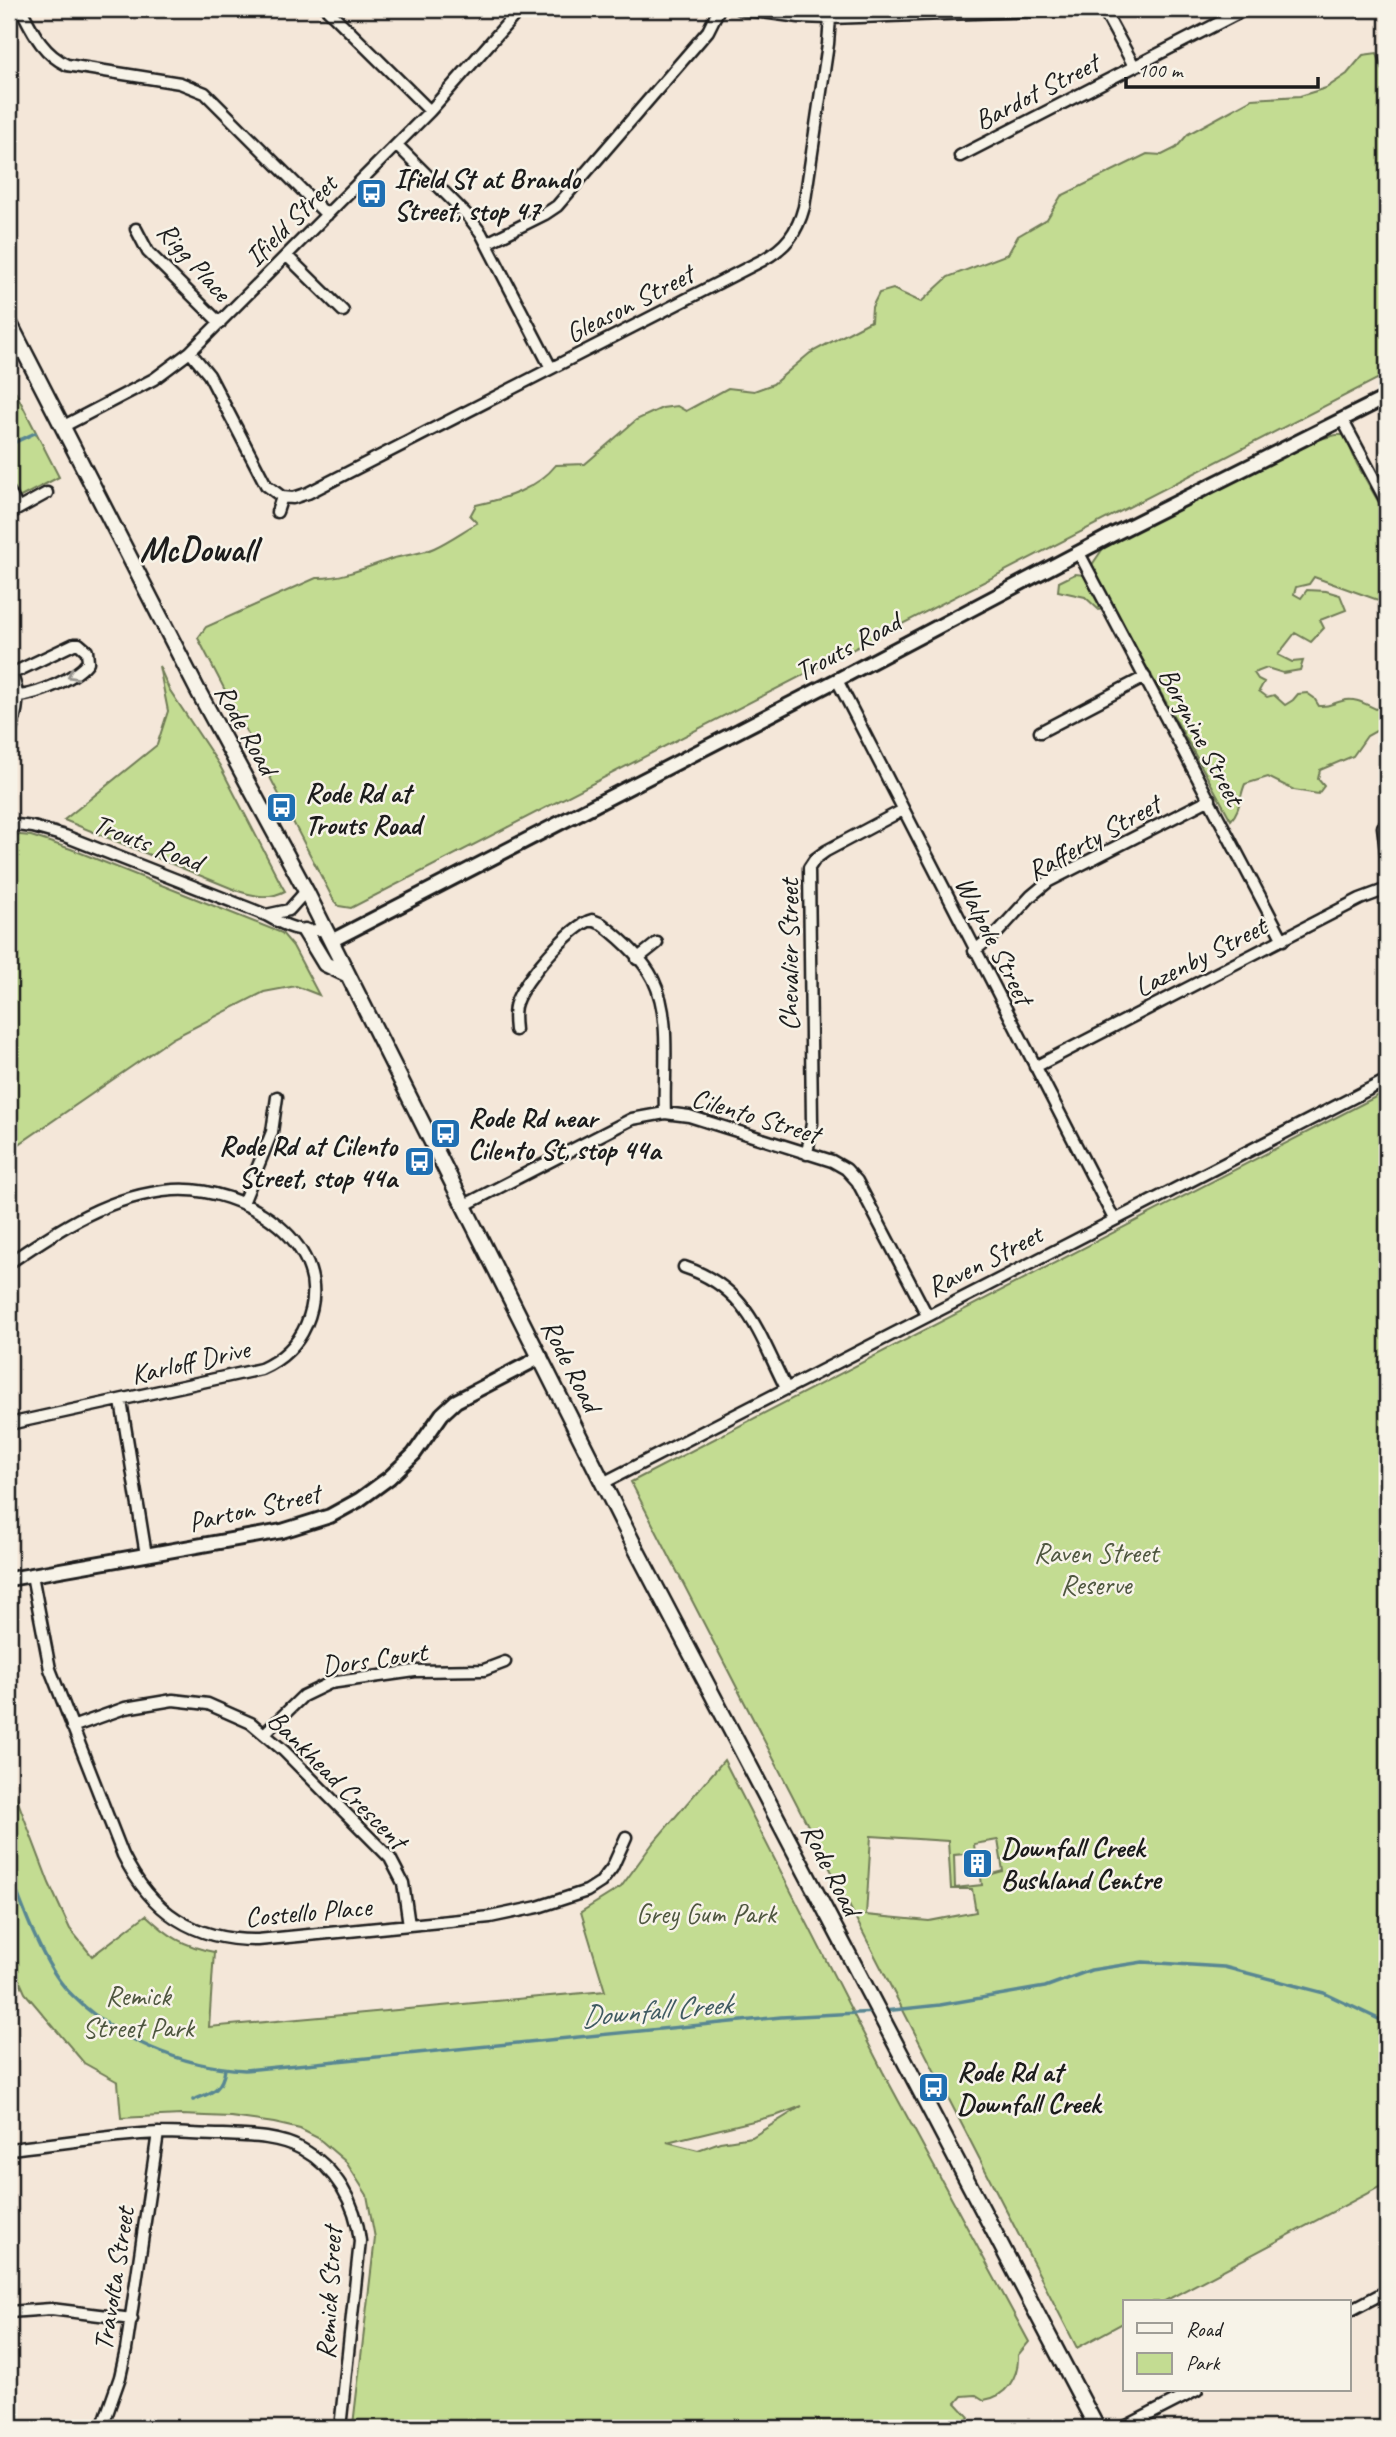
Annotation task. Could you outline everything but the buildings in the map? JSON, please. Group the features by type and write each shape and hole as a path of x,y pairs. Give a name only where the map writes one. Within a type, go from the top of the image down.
{"main road":[{"name":"Rode Road","path":"9,322 197,689 306,891 603,1483 1097,2428"},
{"path":"305,931 325,964 348,975"}],"street":[{"path":"21,9 39,43 51,56 67,65 180,83 205,93 327,215"},
{"path":"327,9 430,111"},
{"name":"Ifield Street","path":"62,427 154,379 190,352 430,111 520,9"},
{"path":"487,243 557,206 708,31 719,9"},
{"path":"739,9 830,18 1089,9"},
{"path":"1103,9 1134,66"},
{"name":"Bardot Street","path":"960,156 1246,9"},
{"name":"Gleason Street","path":"282,497 299,497 763,260 790,240 800,222 804,207 830,18"},
{"path":"397,145 468,216 487,243 551,369"},
{"name":"Rigg Place","path":"136,229 148,252 219,323"},
{"path":"287,256 343,311"},
{"path":"190,352 209,375 267,485 282,497 277,512"},
{"name":"Trouts Road","path":"9,824 65,836 266,915 281,924 328,935 836,680 1387,397"},
{"path":"1342,419 1387,503"},
{"path":"9,491 13,511 47,494"},
{"name":"Borgnine Street","path":"1079,553 1283,940"},
{"path":"9,737 19,696 10,671 74,644 79,644 87,651 88,662 80,670 39,692 19,696"},
{"path":"1040,732 1145,677"},
{"name":"Walpole Street","path":"836,680 1114,1219"},
{"name":"Rafferty Street","path":"974,951 999,931 1031,896 1049,881 1210,799"},
{"name":"Chevalier Street","path":"807,1154 812,1123 809,868 815,859 826,851 903,810"},
{"path":"1383,827 1387,860"},
{"name":"Lazenby Street","path":"1035,1067 1360,899 1387,889"},
{"path":"266,915 289,910 306,891"},
{"path":"514,1030 516,1002 542,963 583,924 592,920 602,924 653,979 661,1001 664,1024 664,1113"},
{"path":"637,959 657,943"},
{"name":"Raven Street","path":"603,1483 1387,1080"},
{"path":"243,1203 272,1132 277,1097"},
{"name":"Cilento Street","path":"463,1206 632,1119 664,1113 689,1116 839,1164 858,1181 927,1315"},
{"name":"Karloff Drive","path":"9,1263 69,1223 100,1208 158,1192 191,1190 209,1192 243,1203 275,1223 304,1256 313,1294 308,1320 297,1341 281,1358 261,1369 9,1424"},
{"path":"684,1267 718,1281 736,1296 786,1388"},
{"name":"Parton Street","path":"9,1579 282,1531 338,1512 375,1489 401,1467 442,1414 456,1401 541,1357"},
{"name":"Karloff Drive","path":"121,1401 146,1555"},
{"name":"Costello Place","path":"32,1576 46,1650 72,1727 131,1872 153,1902 178,1920 206,1934 239,1941 515,1914 587,1891 606,1877 625,1837"},
{"name":"Dors Court","path":"265,1733 303,1696 331,1683 407,1672 484,1670 505,1662"},
{"name":"Bankhead Crescent","path":"72,1727 125,1708 173,1700 208,1704 223,1709 265,1733 390,1858 403,1883 409,1925"},
{"path":"9,2149 158,2133"},
{"name":"Remick Street","path":"158,2133 254,2137 293,2145 317,2160 341,2184 358,2226 358,2259 340,2428"},
{"name":"Travolta Street","path":"102,2428 120,2378 132,2319 158,2133"},
{"path":"1387,2213 1387,2220"},
{"path":"1350,2310 1387,2291"},
{"path":"9,2312 51,2309 132,2319"},
{"path":"1123,2428 1193,2392"}],"green space":[{"path":"1377,53 1383,71 1387,71 1387,374 351,908 339,906 334,901 198,638 206,627 316,578 344,575 434,548 477,523 470,516 476,505 530,487 556,465 585,464 636,420 662,408 677,406 686,411 728,388 754,391 773,384 810,353 871,321 872,307 879,293 893,289 921,302 948,277 1008,254 1018,236 1047,219 1061,196 1147,154 1162,155 1176,148 1188,134 1252,99 1300,96 1326,88 1347,74 1363,55"},
{"path":"15,391 59,477 9,503 9,394"},
{"path":"1345,435 1357,464 1387,517 1387,600 1378,600 1314,577 1309,584 1296,587 1294,594 1301,598 1307,590 1340,595 1346,610 1320,620 1324,628 1311,642 1295,633 1278,655 1292,662 1303,661 1300,670 1283,673 1267,668 1254,673 1264,682 1259,691 1267,697 1274,695 1285,705 1298,694 1307,693 1319,706 1351,700 1376,709 1387,705 1387,725 1367,736 1353,756 1320,770 1318,779 1324,786 1318,794 1294,790 1268,777 1245,784 1231,820 1113,606 1099,610 1085,597 1058,591 1059,582 1075,574 1085,575 1104,547 1316,440"},
{"path":"159,666 169,689 220,766 285,891 256,896 238,891 64,820 157,745 168,711"},
{"path":"9,834 31,836 71,849 282,933 293,946 319,995 296,986 264,992 173,1038 9,1151"},
{"name":"Raven Street Reserve","path":"1387,1091 1387,2183 1167,2300 1123,2300 1123,2323 1077,2348 631,1482","holes":["871,1836 948,1841 951,1889 972,1889 976,1912 929,1921 866,1915","998,1840 1003,1871 981,1877 982,1885 955,1888 954,1855 975,1853 974,1844"]},
{"path":"724,1760 883,2072 1029,2342 1018,2355 1016,2371 1005,2390 984,2400 976,2395 962,2396 956,2403 969,2417 962,2428 356,2428 353,2425 375,2238 367,2195 346,2162 318,2138 300,2129 274,2123 231,2117 181,2115 121,2118 118,2082 84,2063 25,1993 9,1957 9,1778 49,1883 70,1929 92,1956 146,1915 177,1939 193,1947 214,1952 209,2027 605,1991 581,1912 621,1887 653,1843","holes":["802,2106 752,2137 720,2142 698,2150 667,2142 778,2115"]}],"waterway":[{"path":"9,445 35,433"},
{"name":"Downfall Creek","path":"9,1871 50,1966 68,1991 86,2008 106,2023 149,2047 221,2068 245,2070 781,2017 876,2012"},
{"name":"Downfall Creek","path":"884,2011 940,2005 1045,1987 1091,1970 1143,1962 1224,1967 1324,1993 1387,2023"},
{"path":"193,2100 218,2087 225,2069"}],"place":[{"name":"Ifield St at Brando Street, stop 47","path":"371,194"},
{"name":"Rode Rd at Trouts Road","path":"282,808"},
{"name":"Rode Rd near Cilento St, stop 44a","path":"445,1133"},
{"name":"Rode Rd at Cilento Street, stop 44a","path":"420,1161"},
{"name":"Downfall Creek Bushland Centre","path":"978,1863"},
{"name":"Rode Rd at Downfall Creek","path":"934,2087"}],"district":[{"name":"McDowall","path":"198,549"}],"park label":[{"name":"Grey Gum Park","path":"706,1913"},
{"name":"Remick Street Park","path":"138,2011"}]}
